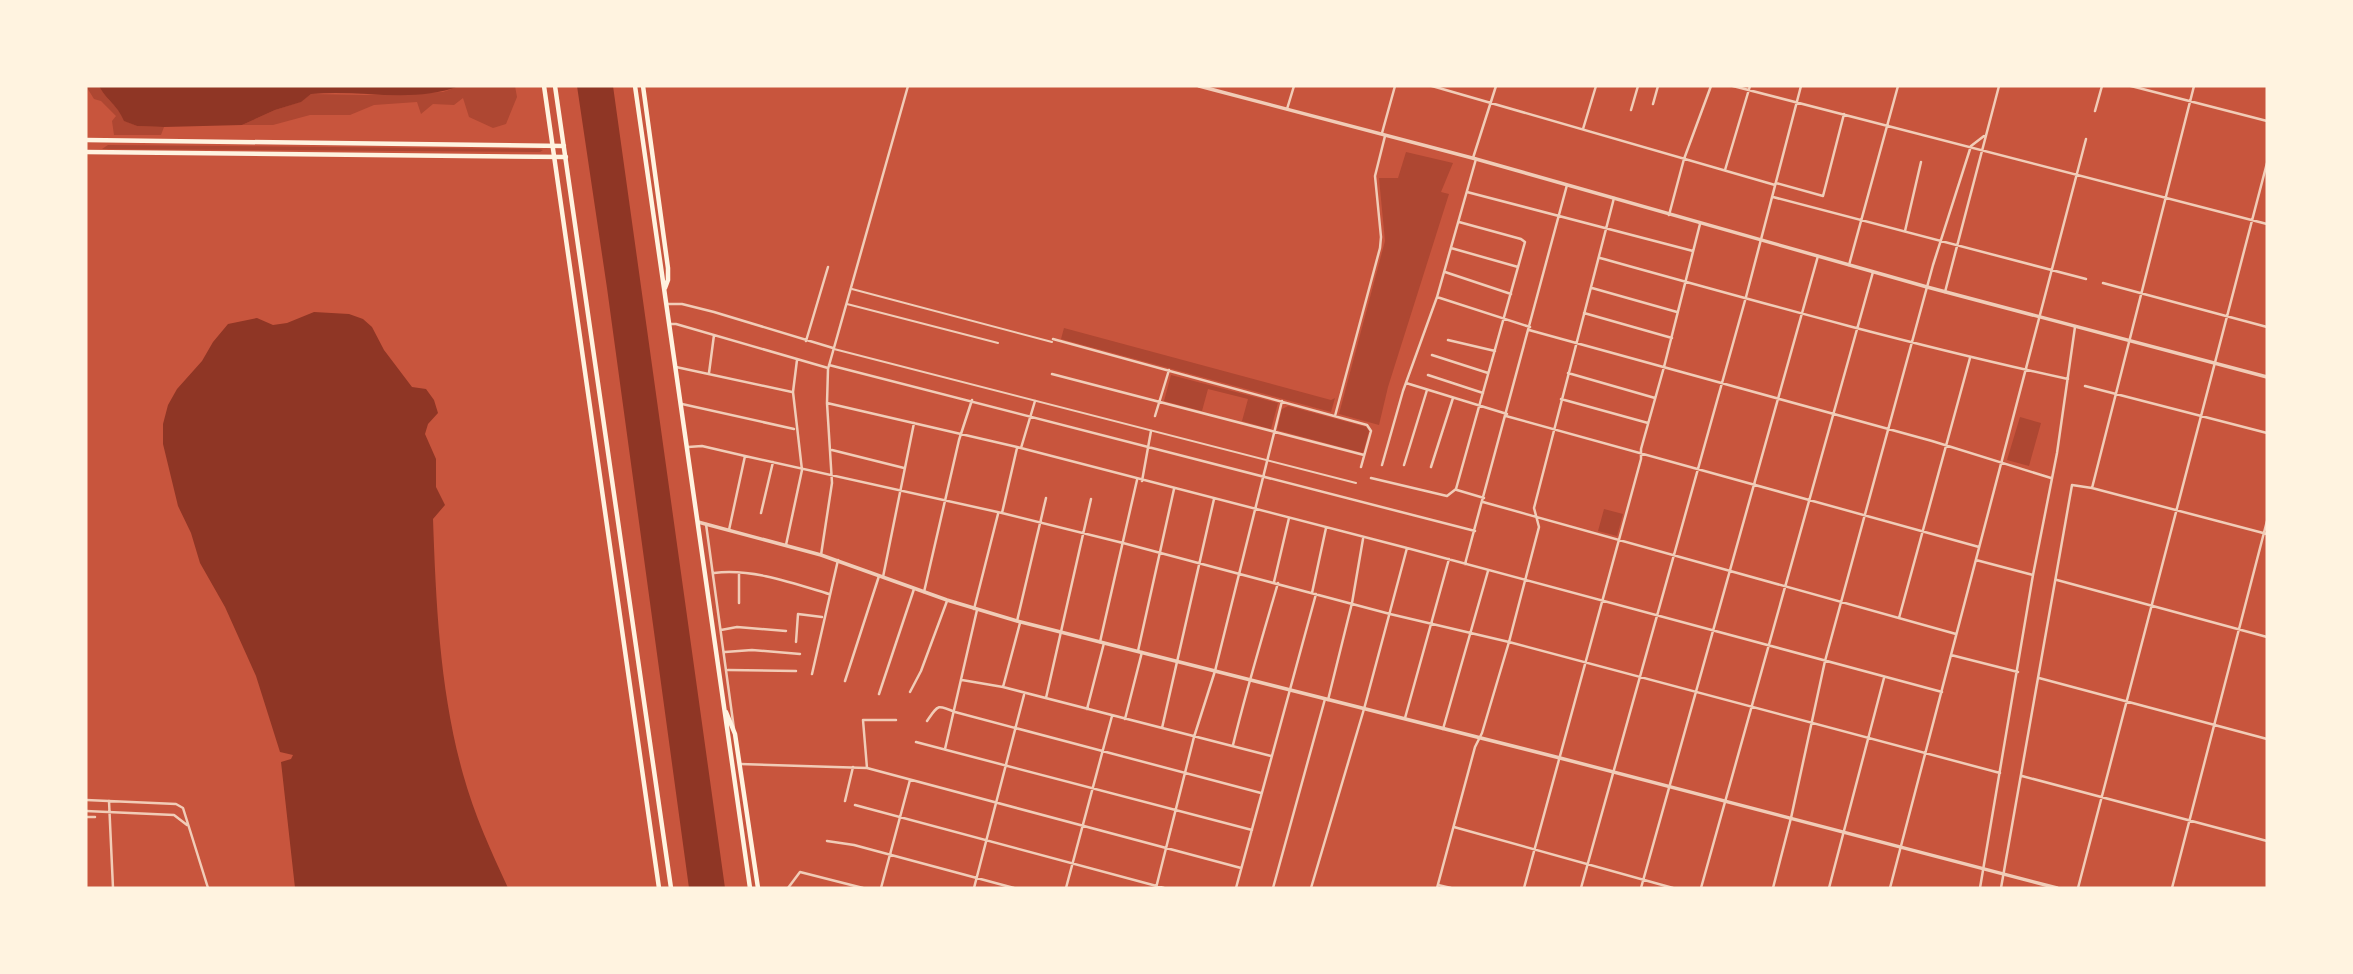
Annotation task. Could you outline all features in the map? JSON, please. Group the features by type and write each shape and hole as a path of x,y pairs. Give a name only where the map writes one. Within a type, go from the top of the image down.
{"main road":[{"path":"544,86 659,888"},
{"path":"555,86 671,888"},
{"path":"635,86 750,888"},
{"path":"643,86 668,268 665,289"},
{"path":"564,146 89,140 89,152 566,157"},
{"path":"723,705 734,730 758,888"}],"street":[{"path":"821,555 832,483 829,367 908,86"},
{"path":"1199,86 1474,159 1945,292 2267,377"},
{"path":"1287,109 1294,86"},
{"path":"1335,416 1380,248 1375,176 1395,86"},
{"path":"1432,86 1823,196 1844,114"},
{"path":"1382,466 1406,383 1445,272 1496,86"},
{"path":"1583,129 1596,86"},
{"path":"1631,110 1638,86"},
{"path":"1653,104 1658,86"},
{"path":"1669,215 1684,159 1711,86"},
{"path":"1733,86 1750,88 2267,224"},
{"path":"1581,888 1746,297 1801,86"},
{"path":"1849,265 1898,86"},
{"path":"1945,292 1999,86"},
{"path":"2095,111 2102,86"},
{"path":"2131,86 2267,121"},
{"path":"2092,488 2194,86"},
{"path":"1725,170 1750,88"},
{"path":"1773,888 1825,660 1927,287 1971,146 1984,136"},
{"path":"1890,888 2086,139"},
{"path":"1905,231 1921,162"},
{"path":"2078,888 2267,163"},
{"path":"1465,564 1567,185"},
{"path":"1467,192 1693,251"},
{"path":"1773,197 2086,279"},
{"path":"1451,888 1438,887 1509,642 1539,527 1534,508 1614,198"},
{"path":"1371,478 1449,496 1457,489 1525,240 1459,222"},
{"path":"1524,888 1619,539 1700,224"},
{"path":"1451,248 1519,268"},
{"path":"1641,888 1818,256"},
{"path":"1600,258 1970,358 2068,379"},
{"path":"806,341 828,267"},
{"path":"1445,272 1511,294"},
{"path":"1701,888 1873,272"},
{"path":"2103,283 2267,327"},
{"path":"1592,288 1678,312"},
{"path":"1437,297 1576,343 2051,478"},
{"path":"667,304 703,309 833,348"},
{"path":"1584,313 1671,338"},
{"path":"670,324 797,360 972,400 1475,531"},
{"path":"1980,888 2075,327"},
{"path":"709,373 714,335"},
{"path":"1052,340 1370,426 1362,467"},
{"path":"1448,340 1496,351"},
{"path":"1432,355 1490,373"},
{"path":"1899,618 1970,358"},
{"path":"786,545 802,468 793,392 797,360"},
{"path":"676,367 793,392"},
{"path":"1156,416 1169,370"},
{"path":"1568,373 1655,398"},
{"path":"1052,374 1365,456"},
{"path":"1428,375 1483,393"},
{"path":"1406,383 1553,429 1979,547"},
{"path":"2085,386 2267,433"},
{"path":"1404,466 1427,390"},
{"path":"1430,467 1453,398"},
{"path":"1561,399 1648,423"},
{"path":"924,592 961,435 972,400"},
{"path":"945,749 962,680 975,609 1000,512 1035,401"},
{"path":"1156,887 1215,671 1261,476 1282,401"},
{"path":"828,403 1019,448 1407,548 1942,692"},
{"path":"682,404 796,429"},
{"path":"845,681 881,576 914,422"},
{"path":"1087,709 1122,542 1151,431"},
{"path":"688,447 704,447 802,468 1122,542 2000,773"},
{"path":"831,450 904,468"},
{"path":"729,530 746,456"},
{"path":"761,513 773,462"},
{"path":"2001,888 2072,485 2266,534"},
{"path":"1125,719 1174,489"},
{"path":"1457,489 1536,517 1956,634"},
{"path":"1003,687 1046,498"},
{"path":"1046,699 1091,499"},
{"path":"1162,729 1214,499"},
{"path":"1233,747 1276,583 1289,518"},
{"path":"2172,888 2266,534 2267,521"},
{"path":"698,522 838,560 914,589 1019,621 1405,718 2057,888"},
{"path":"706,524 728,670 734,730"},
{"path":"1242,888 1236,888 1314,593 1326,528"},
{"path":"1273,888 1352,603 1363,537"},
{"path":"1311,888 1364,709 1407,548"},
{"path":"1405,718 1449,559"},
{"path":"812,674 838,560"},
{"path":"1976,560 2033,575"},
{"path":"1443,729 1488,570"},
{"path":"714,573 739,573 829,594"},
{"path":"739,573 739,603"},
{"path":"2056,580 2267,637"},
{"path":"879,694 888,659 914,589"},
{"path":"910,692 921,671 947,600"},
{"path":"796,642 798,614 824,617"},
{"path":"721,630 737,627 786,631"},
{"path":"725,652 752,650 800,654"},
{"path":"1951,655 2018,672"},
{"path":"728,670 796,671"},
{"path":"1829,888 1884,677"},
{"path":"2039,678 2267,739"},
{"path":"962,680 1003,687 1271,756"},
{"path":"974,888 1024,693"},
{"path":"927,721 938,706 1261,793"},
{"path":"1066,888 1112,716"},
{"path":"867,768 863,720 896,720"},
{"path":"916,742 1252,830"},
{"path":"739,764 867,768 1241,868"},
{"path":"845,801 853,766"},
{"path":"2022,776 2267,841"},
{"path":"881,888 910,780"},
{"path":"86,800 176,804 184,808 208,888"},
{"path":"109,801 113,888"},
{"path":"855,805 1164,888"},
{"path":"86,811 174,815 182,818 190,827"},
{"path":"86,817 95,817"},
{"path":"1454,827 1673,888"},
{"path":"827,841 1014,888"},
{"path":"788,888 800,872 863,888"}],"lane":[{"path":"851,289 1052,340"},
{"path":"846,303 998,343"},
{"path":"833,348 1356,483"}],"shaded area":[{"path":"86,86 99,86 125,121 137,126 164,127 161,135 114,135 112,121 116,116 101,101 94,99"},
{"path":"99,86 460,86 405,95 311,94 301,102 242,125 164,127 137,126 124,121"},
{"path":"460,86 515,86 517,97 506,124 493,128 469,117 463,98 454,105 433,104 421,114 417,102 374,105 350,115 310,115 273,125 242,125 300,102 311,94 443,92"},
{"path":"577,86 613,86 725,888 689,888"},
{"path":"108,145 539,149 543,150 102,149"},
{"path":"1406,152 1453,163 1441,192 1449,194 1388,387 1379,425 1339,414 1385,241 1379,178 1398,178"},
{"path":"314,312 349,314 363,319 372,327 384,350 412,387 426,389 434,400 438,413 428,424 425,434 436,459 436,487 445,505 433,519 444,680 455,743 467,789 508,888 295,888 281,762 291,759 293,755 280,752 256,676 225,607 200,563 191,533 178,506 163,444 163,424 168,405 177,389 202,361 228,324 257,318 273,325 287,323"},
{"path":"1064,328 1331,400 1335,398 1331,412 1061,339"},
{"path":"1171,375 1278,403 1271,429 1242,421 1248,399 1208,389 1202,411 1164,401"},
{"path":"1288,406 1366,427 1369,431 1363,453 1277,430 1282,409"},
{"path":"2020,417 2041,423 2029,466 2007,460"},
{"path":"1604,509 1623,514 1617,536 1598,531"}]}
